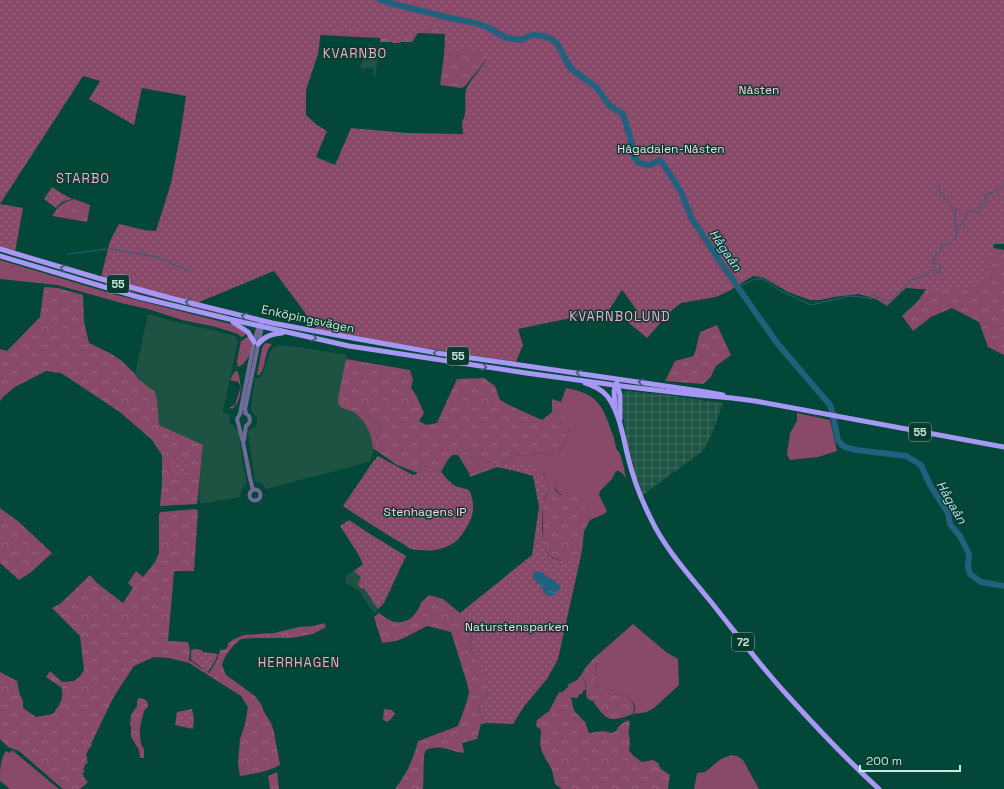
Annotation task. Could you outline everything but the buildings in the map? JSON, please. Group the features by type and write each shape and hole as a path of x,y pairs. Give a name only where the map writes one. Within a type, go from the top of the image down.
{"main road":[{"name":"Enköpingsvägen","path":"0,250 288,333 350,346 440,360 570,379 617,382"},
{"name":"Enköpingsvägen","path":"0,256 125,293 228,319 617,382"},
{"path":"228,319 241,326 248,332 256,343 270,334 288,333"},
{"path":"570,379 600,389 608,397 615,410"},
{"name":"55","path":"617,382 629,387 711,397 732,398"},
{"name":"55","path":"617,382 700,391 1004,447"},
{"name":"72","path":"617,382 620,395 620,423"},
{"name":"72","path":"617,382 614,391 615,410 620,423 633,475 651,520 665,543 788,696 838,749 879,789"},
{"path":"620,395 629,387"}],"street":[{"path":"253,490 244,442 237,418 240,414 261,324"},
{"path":"244,442 246,426 249,423 250,418 245,409 256,343"},
{"path":"240,414 246,413"},
{"path":"239,424 246,426"}],"shaded area":[{"path":"369,44 378,48 376,75 373,75 374,69 367,67 365,70 360,67"},
{"path":"148,314 236,337 238,341 223,411 226,414 231,415 229,422 238,430 239,433 247,483 242,489 240,497 200,504 199,494 203,445 159,425 155,392 137,379 135,374"},
{"path":"279,345 347,355 342,408 366,416 380,424 372,456 369,462 266,489 261,483 255,482 248,432 256,427 257,421 251,407 255,378 262,376 270,351 275,346"},
{"path":"628,391 723,403 713,431 704,450 643,495 634,472 627,444 622,408 624,392"},
{"path":"359,567 386,585 381,606 374,613 359,591 346,583 346,576"}],"green space":[{"name":"Hågadalen-Nåsten","path":"0,0 1004,0 1004,244 994,244 986,273 981,282 975,286 967,289 956,290 906,288 887,306 876,299 859,294 821,300 810,300 788,292 764,278 753,276 716,297 681,303 672,310 647,338 629,323 636,309 622,290 609,310 518,329 523,345 516,362 359,338 317,329 274,271 197,303 101,277 110,241 119,224 144,230 156,231 171,183 186,96 142,88 134,125 89,99 100,81 83,76 0,204","holes":["428,29 439,30 444,33 448,48 452,51 468,48 488,58 472,79 466,90 465,110 462,122 463,134 407,133 351,128 335,165 316,157 327,131 317,125 306,115 306,90 318,54 321,31 364,32 383,36 392,42 399,43 413,34"]},
{"path":"464,0 493,56 486,60 462,88 440,85 445,34 418,33 412,42 380,42 380,38 318,34 322,29"},
{"path":"52,187 72,199 62,202 56,208 44,199"},
{"path":"74,199 90,205 87,222 52,216 61,205"},
{"path":"0,204 23,208 15,252 0,247"},
{"path":"988,247 1004,250 1004,355 988,347 979,322 952,308 931,317 913,331 902,316 918,301 929,285"},
{"path":"0,260 113,294 234,325 247,333 241,337 238,334 216,327 182,320 148,309 57,285 0,279"},
{"path":"120,286 226,313 226,315 119,288"},
{"path":"44,287 58,288 83,295 84,322 89,343 110,353 122,361 138,379 155,392 159,425 203,445 197,504 160,506 162,455 152,440 120,412 61,373 46,371 15,387 0,401 0,349 7,351 40,317"},
{"path":"717,325 731,355 716,366 710,378 703,384 665,381 675,361 694,356 700,332"},
{"path":"249,336 251,340 250,353 242,365 238,367 237,361 241,341"},
{"path":"265,343 272,344 267,352 263,368 259,375 257,375 262,348"},
{"path":"346,359 410,370 413,380 411,388 416,395 424,413 419,421 426,425 437,423 457,379 484,378 495,386 500,400 542,420 552,412 563,416 570,423 570,428 559,453 515,456 497,464 466,455 452,455 441,472 426,466 418,473 397,465 374,449 380,424 366,416 342,408 338,404"},
{"path":"237,370 241,386 240,396 236,406 232,409 229,407 235,405 240,385 238,382 230,380"},
{"path":"566,388 586,394 593,398 603,410 617,450 621,457 626,479 623,474 616,471 612,479 600,491 599,495 607,511 604,514 590,520 581,499 561,495 554,484 548,483 544,474 508,465 497,464 515,456 559,453 570,428 563,416 552,412 552,399 561,402"},
{"path":"353,412 366,416 380,424 374,449 368,428 358,415"},
{"path":"797,413 830,420 837,451 818,457 790,460 787,454 790,433 797,421"},
{"path":"458,455 466,455 497,464 469,473"},
{"name":"Stenhagens IP","path":"378,456 413,475 418,473 426,466 441,472 455,486 469,490 473,501 472,515 465,530 456,541 440,549 411,549 343,506"},
{"path":"177,458 189,459 187,461 188,469 193,477 185,479 174,473 172,467"},
{"name":"Naturstensparken","path":"497,464 525,464 537,468 543,473 548,483 547,493 543,500 542,529 546,551 557,560 568,561 582,551 558,659 547,679 525,705 513,724 487,723 480,711 480,705 488,694 484,685 486,673 472,653 470,643 471,638 465,626 465,620 460,613 532,555 539,507 533,476 497,467 470,477 469,473"},
{"path":"548,483 554,483 556,491 560,495 566,493 578,493 590,520 584,531 582,551 572,560 565,562 549,555 543,546 543,500 547,494"},
{"path":"0,508 19,522 52,553 30,573 19,580 0,563"},
{"path":"196,509 198,511 194,571 174,571 168,641 188,642 190,650 189,660 209,673 217,660 220,650 226,649 228,643 244,635 274,633 324,623 326,627 313,634 291,638 241,639 229,651 222,665 226,675 255,696 261,704 274,732 280,765 265,771 240,776 238,764 240,739 245,724 248,707 241,696 189,663 169,658 154,657 134,666 113,698 86,756 88,758 86,759 88,762 83,769 85,772 82,773 88,782 80,789 63,789 19,751 8,747 0,739 0,672 17,681 23,701 23,708 36,717 53,714 59,705 62,688 46,677 50,671 62,682 74,681 84,670 80,636 52,608 60,604 90,575 97,583 123,603 133,588 128,583 136,571 143,577 155,562 159,553 159,514 161,512"},
{"path":"349,520 406,556 384,603 378,609 364,588 362,589 358,585 361,577 354,571 363,564 340,526"},
{"path":"429,595 443,599 460,613 465,620 465,626 471,638 470,643 472,653 486,673 485,681 488,694 480,705 480,711 487,723 481,724 477,739 462,743 463,753 441,748 426,750 424,755 423,789 395,789 409,766 418,741 458,726 469,693 451,632 427,626 404,638 382,643 374,617 379,613 394,622 401,622 410,619 421,603"},
{"path":"633,624 666,652 678,659 679,685 654,708 647,712 634,714 635,705 625,694 596,687 597,676 595,670 598,663 593,659"},
{"path":"197,649 203,652 218,654 208,672 191,660 191,650"},
{"path":"593,659 598,661 595,670 597,676 596,687 625,694 634,705 633,714 617,719 608,718 601,712 593,701 586,696 586,684 581,675"},
{"path":"581,675 585,682 586,689 582,694 579,694 578,698 557,696 560,691 561,693 569,686 567,685 577,680"},
{"path":"557,696 568,696 571,698 575,712 585,722 589,733 602,731 612,733 616,731 621,724 629,720 630,752 642,762 653,760 658,763 661,769 670,775 668,789 562,789 555,784 552,770 542,752 540,744 541,732 536,726 537,720 549,711"},
{"path":"139,698 145,700 148,705 144,712 140,728 141,743 142,747 144,748 144,758 140,758 139,750 131,737 130,725 131,715 137,706 137,701"},
{"path":"192,709 194,718 193,729 175,725 177,712"},
{"path":"384,709 392,710 395,714 388,722 383,720"},
{"path":"12,750 59,789 10,789 0,781 1,761 6,751 10,753"},
{"path":"731,755 737,756 743,760 759,789 694,789 697,773 705,772 721,759"},
{"path":"277,772 279,789 270,789 268,776"}],"water":[{"path":"535,571 541,571 561,586 555,594 552,596 547,596 533,578"}],"waterway":[{"name":"Hågaån","path":"380,0 475,23 487,27 507,38 520,40 533,35 544,36 557,43 570,68 596,87 610,106 623,114 631,140 633,156 639,163 650,165 660,160 666,168 681,192 692,219 719,260 777,343 830,405 838,440 841,444 845,447 856,450 906,456 921,465 930,485 948,513 950,524 960,536 969,554 968,567 970,574 981,582 1004,586"},
{"path":"938,185 940,193 955,211 956,231"},
{"path":"874,295 888,302 911,280 921,277 934,270 936,270 937,273 940,272 940,266 935,264 933,261 936,254 940,251 942,244 950,244 956,238 957,232 966,215 971,210 977,213 981,205 986,203 984,198 986,195 997,191 1004,185"},
{"path":"67,254 108,249"},
{"path":"111,249 157,257 189,271"},
{"path":"738,287 755,279 762,279 779,290 811,305 850,296 873,299"}],"district":[{"name":"KVARNBO","path":"355,53"},
{"name":"STARBO","path":"83,178"},
{"name":"KVARNBOLUND","path":"620,316"},
{"name":"HERRHAGEN","path":"299,662"}],"park label":[{"name":"Nåsten","path":"759,90"}]}
